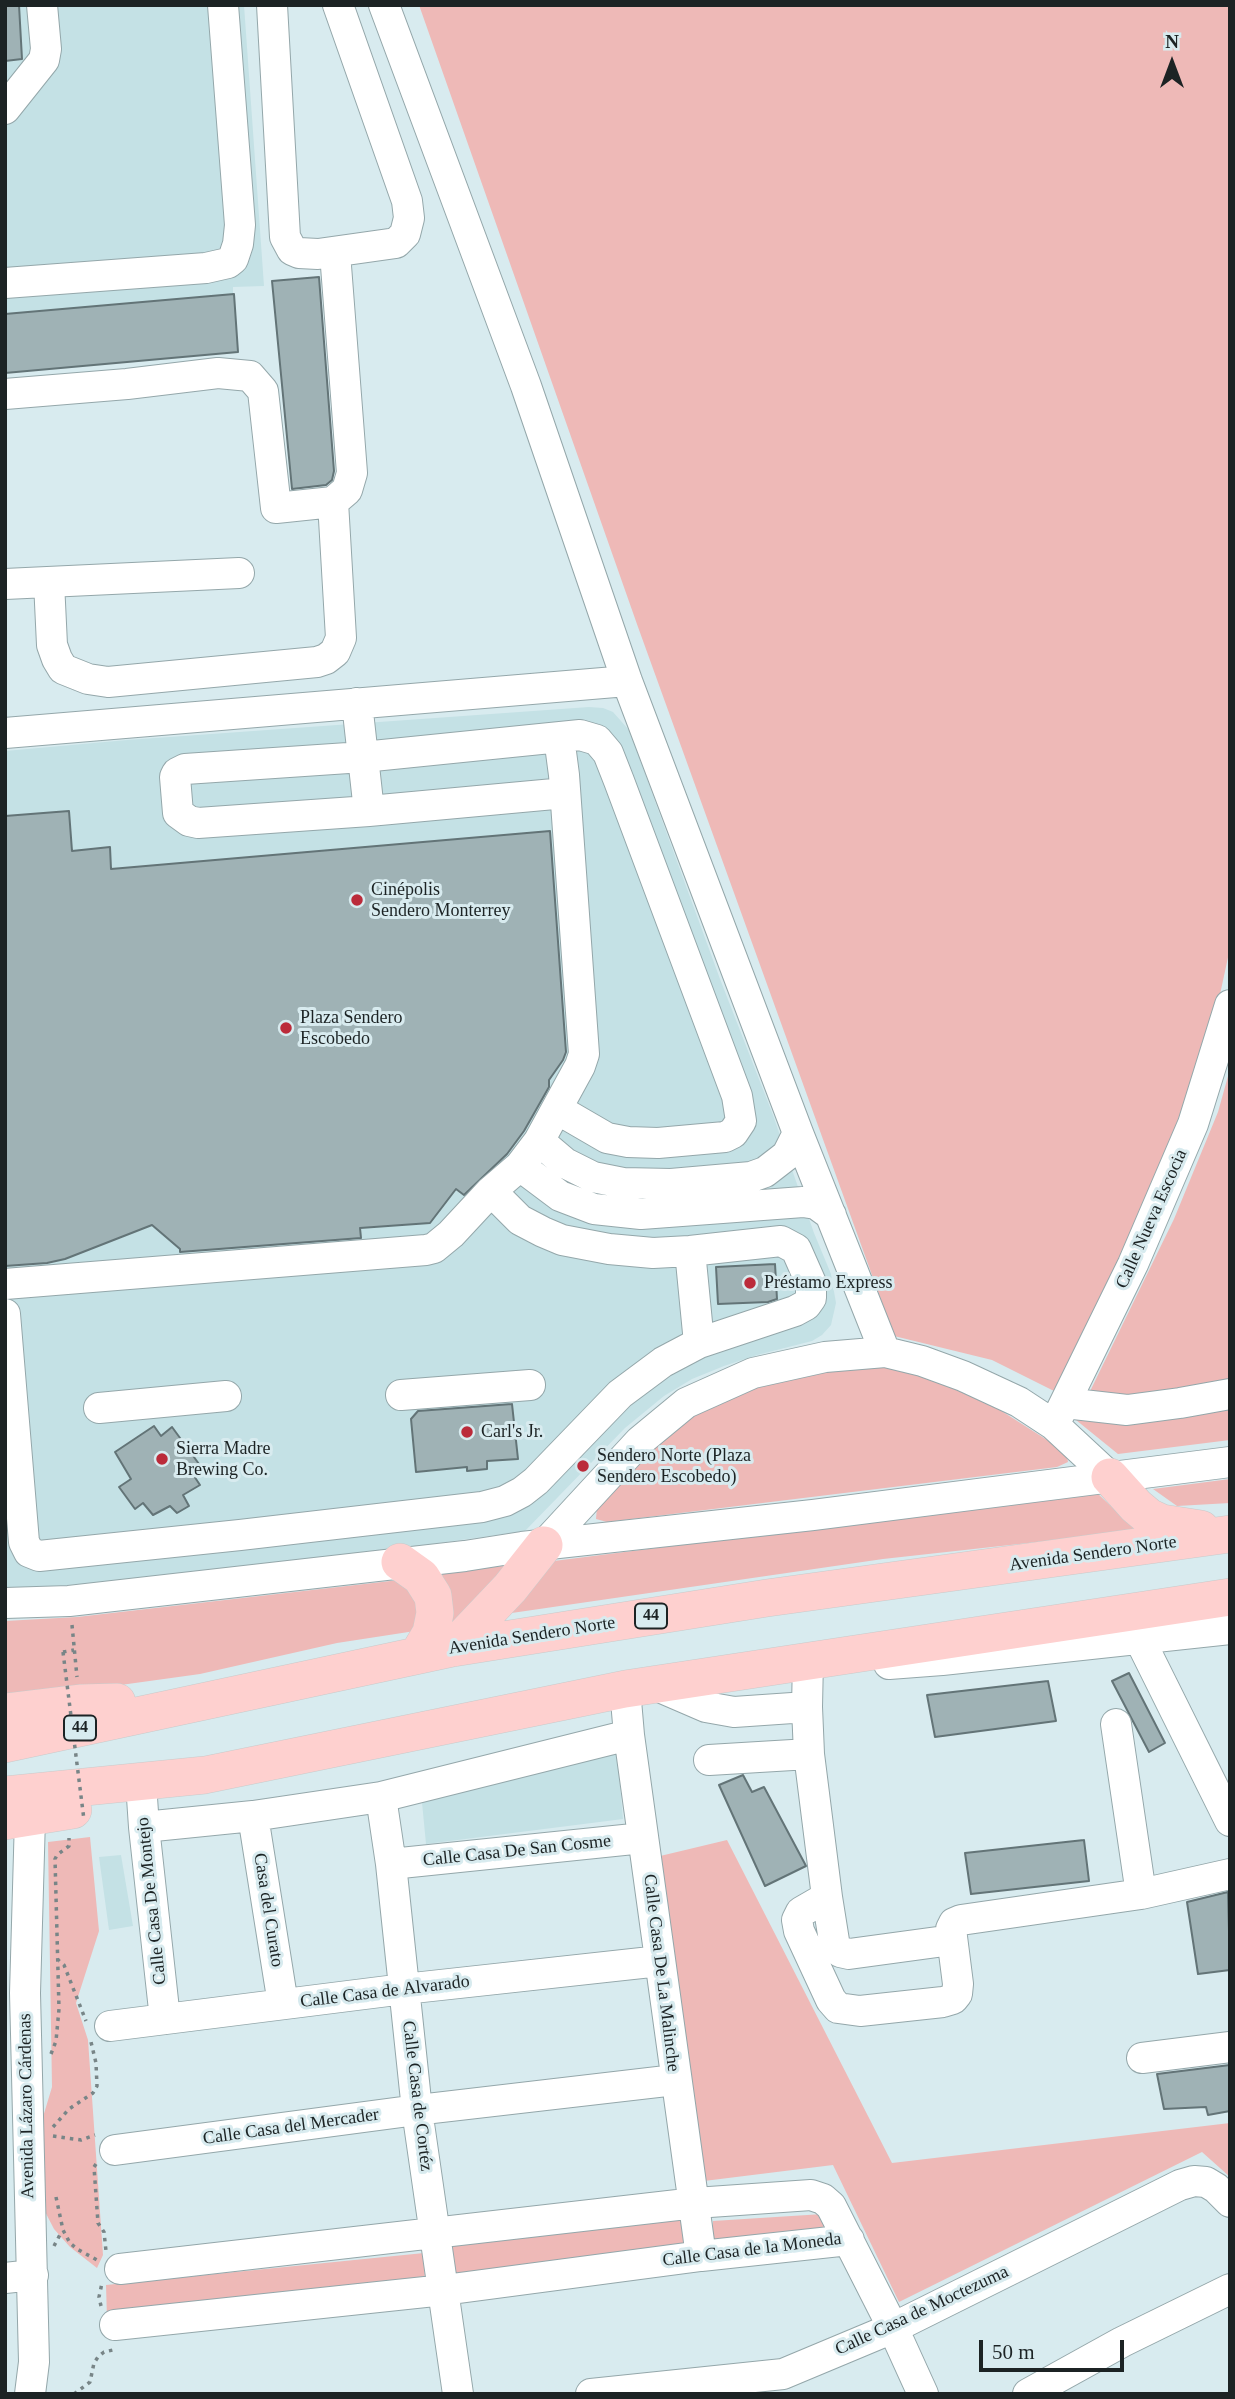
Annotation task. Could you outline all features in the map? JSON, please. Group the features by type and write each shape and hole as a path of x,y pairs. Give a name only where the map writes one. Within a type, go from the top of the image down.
{"main road":[{"path":"1110,1477 1136,1506 1149,1517 1163,1523 1184,1528 1230,1528"},
{"name":"Avenida Sendero Norte","path":"5,1744 436,1652 767,1598 1230,1534"},
{"path":"400,1562 421,1577 433,1596 435,1613 430,1633 436,1652 502,1597 544,1545"},
{"path":"13,1811 140,1783 218,1773 640,1687 812,1660 1229,1626"},
{"path":"5,1712 113,1701 136,1704 155,1713"}],"street":[{"path":"5,109 44,60 46,49 42,5"},
{"path":"5,283 206,268 228,263 233,259 239,244 240,225 223,5"},
{"path":"272,5 285,237 292,250 299,253 335,253 396,243 405,234 409,218 407,201 338,5"},
{"path":"384,5 522,374 627,681 797,1133 885,1352"},
{"path":"5,394 218,373 250,376 263,391 276,508 333,502 347,490 352,473 335,253"},
{"path":"49,582 52,645 57,659 63,669 88,679 120,681 317,662 335,652 341,638 333,502"},
{"path":"5,584 239,573"},
{"path":"5,733 627,681"},
{"path":"357,703 369,811"},
{"path":"557,1109 607,1138 642,1143 725,1136 738,1129 741,1114 737,1097 608,753 597,740 590,736 559,737 363,757 185,769 175,777 176,809 182,818 208,824 565,793"},
{"path":"5,1284 426,1250 442,1242 491,1191 520,1166 539,1141 580,1066 584,1045 559,737"},
{"name":"Calle Nueva Escocia","path":"1059,1414 1133,1264 1193,1124 1230,1005"},
{"path":"539,1141 565,1163 593,1177 623,1183 671,1184 751,1177 765,1172 787,1155 797,1133"},
{"path":"520,1166 560,1196 594,1209 641,1214 803,1202 816,1204 831,1215"},
{"path":"5,1314 24,1542 29,1552 39,1556 482,1507 514,1496 536,1481 620,1394 663,1362 699,1343 795,1311 810,1301 812,1289 796,1249 781,1241 690,1251 633,1252 562,1240 520,1220 491,1191"},
{"path":"690,1251 699,1343"},
{"path":"544,1545 640,1441 686,1404 752,1373 786,1364 825,1357 885,1352 922,1361 963,1376 1018,1402 1059,1414 1136,1409 1230,1394"},
{"path":"401,1395 530,1385"},
{"path":"99,1408 226,1396"},
{"path":"1059,1414 1110,1477"},
{"path":"8,1600 69,1601 813,1515 1230,1462"},
{"path":"321,1525 350,1568"},
{"path":"952,1940 849,1954 840,1952 835,1947 809,1754 807,1707 812,1660 882,1665 1140,1640 1229,1626"},
{"path":"1140,1640 1227,1804"},
{"path":"640,1687 674,1695 706,1707 734,1712 807,1707"},
{"name":"Calle Casa De La Malinche","path":"640,1687 629,1735 701,2256"},
{"path":"1116,1724 1141,1894"},
{"path":"144,1827 253,1816 382,1797 629,1735"},
{"path":"709,1760 809,1754"},
{"name":"Calle Casa De Montejo","path":"140,1783 165,2019"},
{"name":"Calle Casa de Cortéz","path":"382,1797 417,2110 458,2394"},
{"name":"Avenida Lázaro Cárdenas","path":"13,1811 15,1994 35,2132 19,2276 34,2362 30,2394"},
{"name":"Casa del Curato","path":"253,1816 283,2004"},
{"name":"Calle Casa De San Cosme","path":"391,1864 643,1838"},
{"path":"827,1897 801,1912 797,1920 799,1931 831,2000 838,2008 860,2011 953,1999 957,1994 958,1984 951,1929 954,1923 961,1920 1141,1894 1230,1874"},
{"name":"Calle Casa de Alvarado","path":"96,2029 404,1989 660,1961"},
{"path":"1142,2058 1230,2047"},
{"name":"Calle Casa del Mercader","path":"116,2150 417,2110 675,2080"},
{"name":"Calle Casa de Moctezuma","path":"591,2394 787,2384 1180,2185 1194,2181 1206,2182 1230,2202"},
{"name":"Calle Casa de la Moneda","path":"111,2263 436,2233 695,2203 811,2196 823,2199 831,2206 849,2240 701,2256 444,2290 116,2325"},
{"path":"849,2240 923,2394"},
{"path":"1028,2394 1122,2342 1230,2289"},
{"path":"34,2362 54,2394"}],"path":[{"path":"74,1650 63,1652 84,1820"},
{"path":"48,2063 56,2041 59,2009 55,1859 69,1846 69,1833"},
{"path":"35,2132 93,2093 97,2086 96,2029 64,1965 57,1959"},
{"path":"35,2132 52,2116"},
{"path":"35,2132 53,2148"},
{"path":"35,2132 81,2140 104,2135 116,2150 113,2160 97,2163 94,2167 98,2223 104,2232 111,2263"},
{"path":"56,2197 63,2230 70,2243 77,2249 111,2263"}],"shaded area":[{"path":"5,5 244,5 264,286 233,287 233,294 5,314"},
{"path":"419,5 1230,5 1230,948 1216,1013 1167,1150 1112,1284 1054,1391 992,1360 894,1336 638,627"},
{"path":"589,707 613,712 629,730 831,1274 836,1303 831,1325 812,1341 724,1366 692,1379 664,1396 625,1428 525,1531 368,1553 115,1582 5,1589 5,751"},
{"path":"1230,1069 1230,1440 1118,1454 1076,1420 1174,1219 1218,1112"},
{"path":"834,1365 904,1367 959,1384 1066,1452 1068,1462 1057,1467 607,1522 596,1519 597,1507 663,1436 711,1405 775,1377"},
{"path":"1230,1479 1230,1503 1177,1506 1153,1489"},
{"path":"1096,1492 1137,1531 883,1559 498,1615 546,1562"},
{"path":"520,1564 464,1618 446,1624 442,1570"},
{"path":"408,1579 423,1595 415,1631 337,1643 200,1674 5,1701 5,1621 77,1617"},
{"path":"617,1751 623,1819 426,1844 421,1792"},
{"path":"90,1837 99,1931 76,2003 88,2040 103,2255 97,2268 70,2247 54,2229 40,2202 43,2117 52,2087 48,1842"},
{"path":"727,1840 892,2163 1230,2123 1230,2177 1202,2152 899,2302 833,2165 704,2181 656,1857"},
{"path":"121,1855 133,1926 109,1930 99,1857"},
{"path":"823,2214 824,2234 712,2244 713,2221"},
{"path":"684,2216 688,2249 455,2274 451,2241"},
{"path":"424,2253 425,2283 107,2319 106,2285"}],"building":[{"path":"5,5 19,5 22,59 5,61"},
{"path":"319,277 334,471 332,480 326,485 292,489 272,281"},
{"path":"234,294 238,352 5,373 5,314"},
{"name":"Plaza Sendero Escobedo","path":"69,811 72,851 110,847 111,869 550,831 566,1052 524,1131 507,1154 464,1195 456,1189 430,1223 360,1228 361,1238 180,1252 180,1249 152,1225 65,1259 5,1266 5,816"},
{"path":"775,1264 777,1299 768,1302 718,1304 716,1267"},
{"name":"Carl's Jr.","path":"512,1404 518,1459 487,1461 487,1469 467,1471 467,1467 416,1472 411,1419 418,1411"},
{"path":"154,1426 161,1436 172,1427 199,1464 190,1470 200,1485 183,1495 189,1506 177,1513 170,1506 153,1515 143,1503 135,1509 119,1487 131,1479 115,1452"},
{"path":"1129,1673 1165,1743 1149,1752 1112,1681"},
{"path":"1048,1681 1056,1721 935,1737 927,1695"},
{"path":"743,1775 752,1792 764,1787 806,1866 765,1886 719,1785"},
{"path":"1084,1840 1089,1881 971,1894 965,1853"},
{"path":"1228,1892 1230,1970 1198,1974 1187,1902"},
{"path":"1230,2065 1230,2111 1208,2115 1206,2107 1164,2109 1157,2074"}],"place":[{"name":"Cinépolis Sendero Monterrey","path":"357,900"},
{"name":"Plaza Sendero Escobedo","path":"286,1028"},
{"name":"Préstamo Express","path":"750,1283"},
{"name":"Carl's Jr.","path":"467,1432"},
{"name":"Sierra Madre Brewing Co.","path":"162,1459"},
{"name":"Sendero Norte (Plaza Sendero Escobedo)","path":"583,1466"}]}
